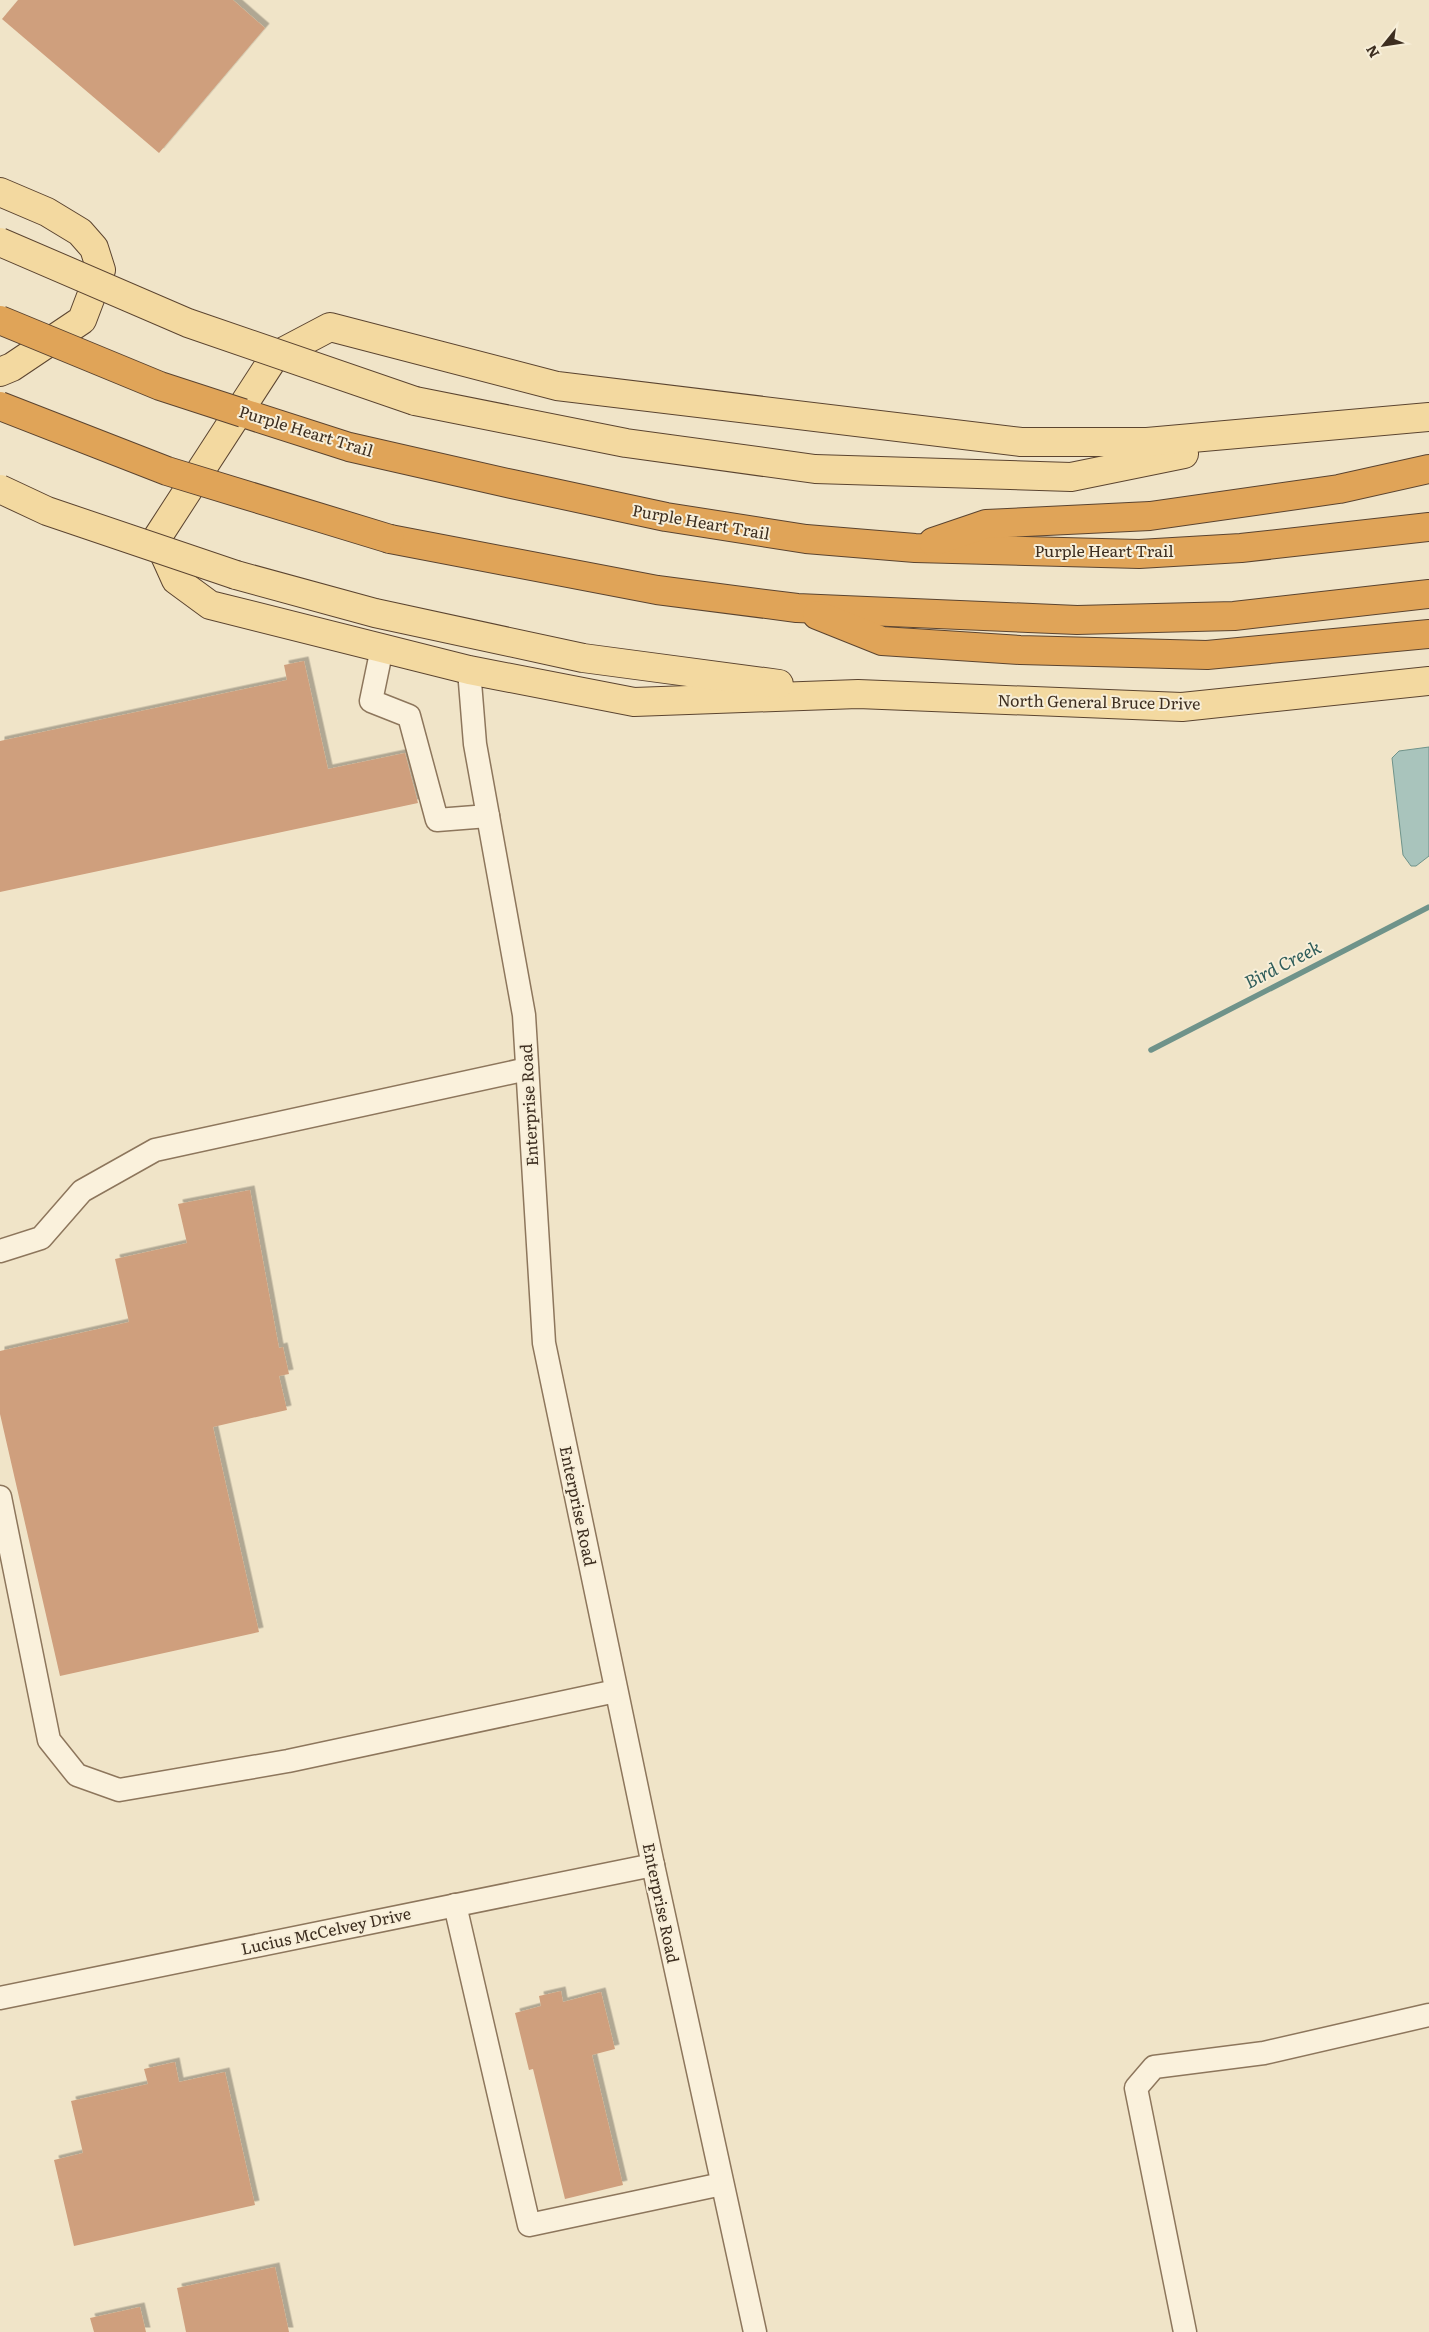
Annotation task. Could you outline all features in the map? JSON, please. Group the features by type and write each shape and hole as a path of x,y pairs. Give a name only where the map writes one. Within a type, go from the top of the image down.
{"highway":[{"name":"Purple Heart Trail","path":"0,320 160,386 349,446 666,517 806,540 915,548 1139,554 1240,548 1429,527"},
{"path":"0,406 167,470 390,539 657,590 797,608 1077,620 1234,616 1429,594"},
{"path":"915,548 986,524 1150,516 1339,489 1429,469"},
{"path":"797,608 882,641 1020,650 1207,655 1429,634"}],"main road":[{"path":"0,192 47,212 80,232 94,248 101,270 82,320 12,367 0,372"},
{"path":"0,242 188,323 415,401 626,443 815,469 1071,477 1313,427"},
{"path":"858,694 634,702 469,670 210,605 176,580 157,538 275,356 330,327 557,386 1021,442 1147,442 1429,417"},
{"path":"0,489 47,511 236,575 375,613 583,658 858,694"},
{"name":"North General Bruce Drive","path":"858,694 1182,707 1429,680"}],"street":[{"path":"382,648 371,701 409,716 437,820 488,816"},
{"name":"Enterprise Road","path":"469,670 475,744 524,1016 544,1343 652,1865 755,2332"},
{"path":"0,1250 40,1238 82,1191 154,1150 527,1069"},
{"path":"0,1497 49,1740 76,1775 119,1790 288,1761 616,1691"},
{"name":"Lucius McCelvey Drive","path":"0,1998 652,1865"},
{"path":"455,1905 529,2225 722,2184"},
{"path":"1185,2332 1136,2088 1154,2067 1264,2053 1429,2015"}],"water":[{"path":"1429,747 1429,856 1416,866 1411,866 1403,855 1392,758 1399,751"}],"building":[{"path":"18,0 233,0 265,28 159,153 2,19"},
{"path":"304,661 328,769 405,753 418,803 0,892 0,741 287,680 284,665"},
{"path":"250,1190 279,1348 283,1347 289,1374 279,1376 287,1410 213,1427 259,1632 60,1676 0,1414 0,1351 129,1322 115,1259 187,1243 178,1204"},
{"path":"561,1991 563,2002 601,1992 615,2049 592,2055 623,2185 565,2199 533,2069 529,2070 515,2013 541,2006 539,1996"},
{"path":"175,2062 179,2082 225,2072 255,2205 74,2246 54,2160 83,2153 71,2101 148,2084 144,2069"},
{"path":"275,2267 289,2332 186,2332 177,2288"},
{"path":"140,2307 146,2332 94,2332 90,2318"}],"waterway":[{"name":"Bird Creek","path":"1151,1050 1429,907"}]}
